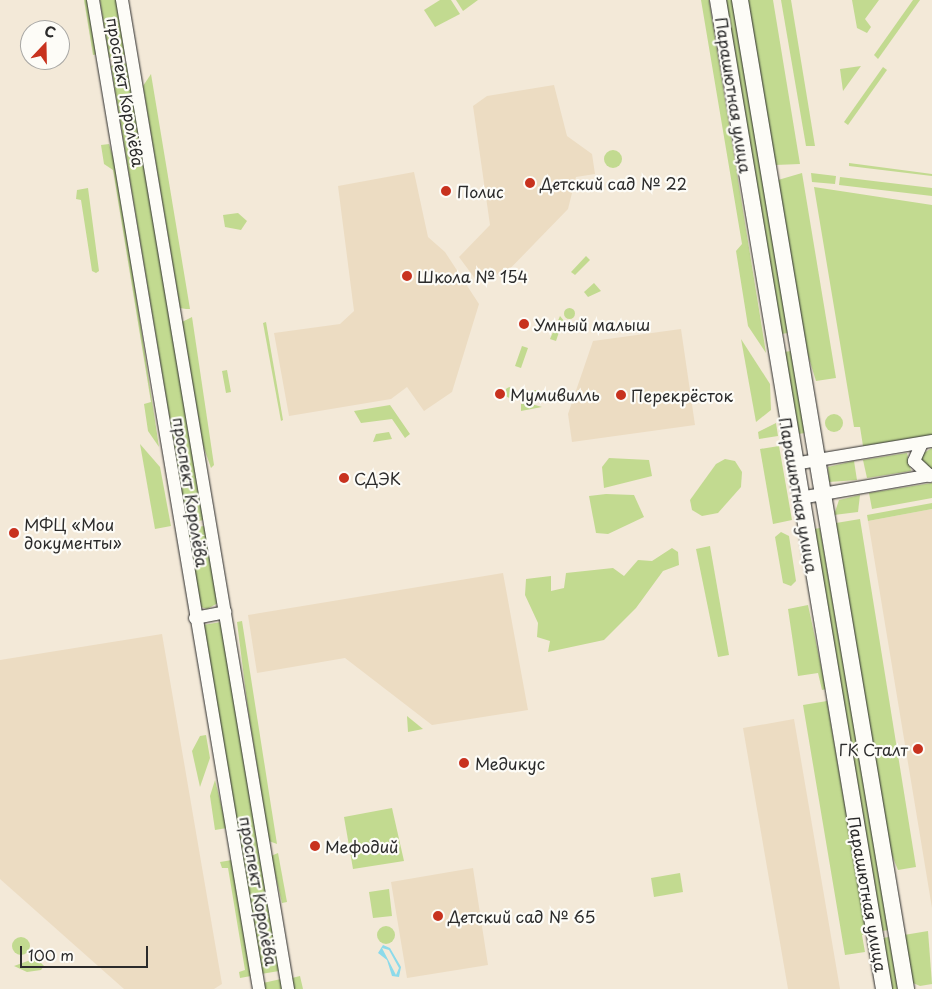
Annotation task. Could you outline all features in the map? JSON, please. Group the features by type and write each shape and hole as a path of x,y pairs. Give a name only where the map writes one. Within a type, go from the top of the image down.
{"main road":[{"name":"Парашютная улица","path":"718,0 794,464 884,989"},
{"name":"Парашютная улица","path":"740,0 906,989"},
{"path":"774,338 787,344 796,335"}],"street":[{"name":"проспект Королёва","path":"93,0 195,618 259,989"},
{"name":"проспект Королёва","path":"122,0 288,989"},
{"path":"794,464 927,442"},
{"path":"927,442 914,461 931,475"},
{"path":"800,498 931,475"},
{"path":"195,618 225,612"}],"shaded area":[{"name":"Детский сад № 22","path":"554,85 567,136 592,154 595,174 576,177 568,209 501,278 490,267 476,280 459,257 490,225 473,106 487,96"},
{"name":"Школа № 154","path":"414,172 428,237 445,252 479,304 452,392 424,411 407,387 391,399 289,416 274,333 340,324 354,311 338,186"},
{"path":"681,329 695,425 572,442 568,414 593,341"},
{"path":"932,509 932,908 868,521"},
{"path":"503,573 528,710 432,725 345,658 257,673 248,615"},
{"path":"162,634 222,984 214,989 124,989 0,879 0,660"},
{"path":"794,719 840,989 788,989 743,728"},
{"name":"Детский сад № 65","path":"473,868 488,965 407,978 391,882"}],"green space":[{"path":"84,0 89,0 98,54 93,55"},
{"path":"100,0 117,0 127,55 109,58"},
{"path":"440,0 451,0 460,14 435,27 424,10"},
{"path":"456,0 478,0 463,11"},
{"path":"701,0 709,0 766,353 748,326 736,251 742,244"},
{"path":"726,0 732,0 788,333 781,334"},
{"path":"748,0 773,0 800,164 775,165"},
{"path":"781,0 791,0 815,146 806,146"},
{"path":"852,0 879,0 865,19 871,27 867,33 857,28"},
{"path":"913,0 920,0 878,59 874,55"},
{"path":"128,63 204,520 187,523 111,66"},
{"path":"861,66 843,91 840,69"},
{"path":"883,67 887,70 848,125 844,122"},
{"path":"151,74 190,309 180,308 143,86"},
{"path":"109,144 117,169 159,447 148,431 144,404 151,402 113,170 104,164 101,145"},
{"path":"613,150 619,153 622,159 619,165 613,168 607,165 604,159 607,153"},
{"path":"849,163 932,174 932,176 849,166"},
{"path":"802,173 836,378 816,381 807,352 778,180"},
{"path":"811,173 836,176 835,184 812,182"},
{"path":"840,177 932,188 932,196 839,185"},
{"path":"814,187 932,205 932,435 863,446 860,427 854,427"},
{"path":"88,188 99,271 96,273 92,271 81,200 76,199 77,190"},
{"path":"238,213 247,221 241,230 225,227 223,215"},
{"path":"586,256 590,260 575,275 571,272"},
{"path":"594,283 601,291 588,297 584,292"},
{"path":"567,308 571,308 574,313 573,317 567,318 564,315 564,311"},
{"path":"560,316 569,327 561,326 556,341 550,339"},
{"path":"192,317 214,465 211,468 203,445 182,322"},
{"path":"266,322 283,420 281,421 263,323"},
{"path":"741,339 770,384 771,410 756,422"},
{"path":"522,346 528,348 521,368 515,366"},
{"path":"791,351 805,433 798,434 784,352"},
{"path":"227,370 231,392 226,393 222,371"},
{"path":"510,386 516,392 510,398 504,392"},
{"path":"535,389 541,395 535,401 529,395"},
{"path":"528,403 542,407 521,411 521,404"},
{"path":"390,405 410,434 405,438 392,419 361,423 354,411"},
{"path":"834,414 840,417 843,423 840,429 834,432 828,429 825,423 828,417"},
{"path":"776,423 778,436 759,439 758,432"},
{"path":"389,432 392,439 373,442 376,434"},
{"path":"140,444 160,467 171,526 155,529"},
{"path":"779,446 792,520 773,524 760,449"},
{"path":"932,448 932,468 927,469 919,456"},
{"path":"907,453 911,471 867,478 863,460"},
{"path":"609,458 649,460 652,476 604,488 602,467"},
{"path":"725,459 735,461 742,472 741,487 718,513 702,516 692,510 690,500 716,464"},
{"path":"854,461 857,480 829,482 828,467"},
{"path":"932,483 932,498 872,509 869,493"},
{"path":"606,494 634,495 644,517 608,534 596,533 589,496"},
{"path":"860,495 858,512 834,515 839,500"},
{"path":"932,503 932,509 868,521 867,515"},
{"path":"860,519 916,867 898,870 891,853 836,523"},
{"path":"205,526 218,603 207,609 201,607 187,528"},
{"path":"820,528 889,930 882,931 814,529"},
{"path":"781,532 789,536 796,581 791,586 783,583 775,537"},
{"path":"710,546 729,655 718,657 696,549"},
{"path":"672,548 678,552 679,565 663,571 636,608 604,640 548,652 550,641 537,637 538,623 525,595 526,579 551,576 551,591 564,588 566,573 613,568 624,576 638,560 652,561"},
{"path":"808,605 826,689 822,690 818,673 798,676 788,609"},
{"path":"242,621 277,844 269,841 248,709 237,622"},
{"path":"221,622 279,971 261,974 203,625"},
{"path":"827,701 867,934 862,935 865,952 845,955 803,705"},
{"path":"407,716 423,729 408,732"},
{"path":"206,735 210,758 200,787 192,751 200,736"},
{"path":"215,780 227,828 215,830 210,796"},
{"path":"392,808 404,861 353,869 344,817"},
{"path":"278,853 287,902 282,903 271,856"},
{"path":"232,860 251,976 240,978 239,972 245,970 228,868 222,868 220,862"},
{"path":"680,873 683,892 654,897 651,878"},
{"path":"389,889 392,916 373,918 369,892"},
{"path":"386,926 394,931 395,935 390,943 386,944 378,939 377,935 382,927"},
{"path":"928,931 932,984 920,986 913,983 904,935"},
{"path":"21,937 27,940 30,946 27,952 21,955 15,952 12,946 15,940"},
{"path":"889,937 898,989 892,989 883,938"},
{"path":"36,958 44,966 41,970 27,972 14,966"},
{"path":"300,976 303,989 294,989 292,978"},
{"path":"281,979 282,989 264,989 263,983"}],"water":[{"path":"383,945 390,948 401,967 399,977 392,976 387,960 378,953","holes":["382,948 389,950 399,968 396,975"]}],"place":[{"name":"Детский сад № 22","path":"530,183"},
{"name":"Полис","path":"446,191"},
{"name":"Школа № 154","path":"407,276"},
{"name":"Умный малыш","path":"524,324"},
{"name":"Мумивилль","path":"500,394"},
{"name":"Перекрёсток","path":"621,395"},
{"name":"СДЭК","path":"344,478"},
{"name":"МФЦ «Мои документы»","path":"14,533"},
{"name":"ГК Сталт","path":"918,749"},
{"name":"Медикус","path":"464,763"},
{"name":"Мефодий","path":"315,846"},
{"name":"Детский сад № 65","path":"438,916"}]}
